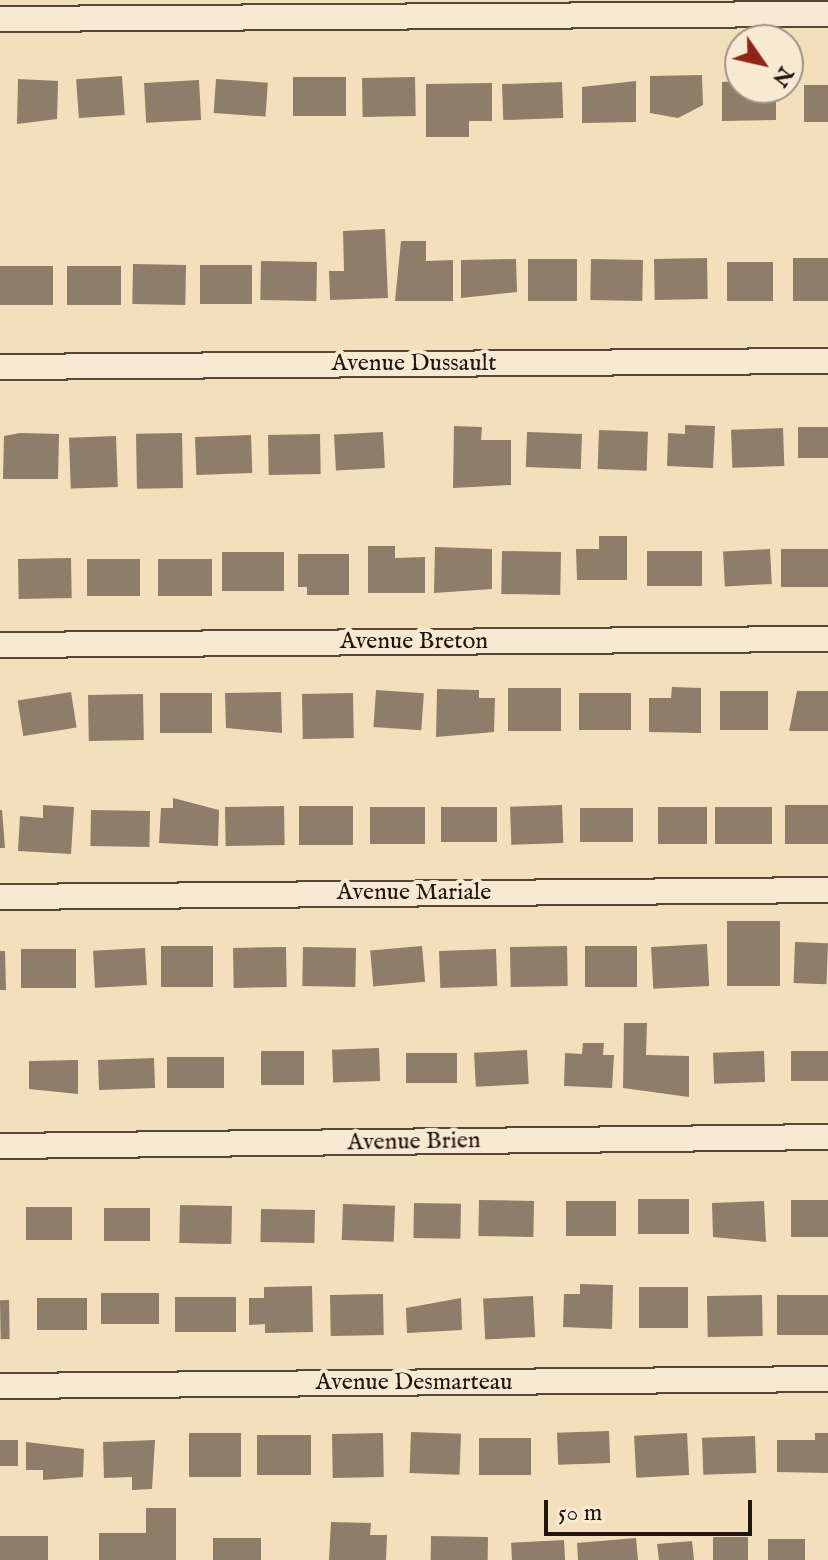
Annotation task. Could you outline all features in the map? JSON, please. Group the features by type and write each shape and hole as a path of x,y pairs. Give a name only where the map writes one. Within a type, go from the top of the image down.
{"street":[{"path":"0,19 828,14"},
{"name":"Avenue Dussault","path":"0,367 828,361"},
{"name":"Avenue Breton","path":"0,645 828,639"},
{"name":"Avenue Mariale","path":"0,897 828,890"},
{"name":"Avenue Brien","path":"0,1146 828,1137"},
{"name":"Avenue Desmarteau","path":"0,1386 828,1379"}],"building":[{"path":"702,75 703,105 678,118 650,113 650,76"},
{"path":"122,76 125,115 79,118 76,79"},
{"path":"293,77 346,77 346,116 293,116"},
{"path":"415,77 416,116 363,117 362,78"},
{"path":"18,79 58,81 57,119 17,124"},
{"path":"216,79 268,83 266,117 214,113"},
{"path":"199,80 201,120 146,123 144,83"},
{"path":"636,81 636,122 582,123 582,87"},
{"path":"562,82 563,118 503,120 502,84"},
{"path":"722,82 724,104 776,104 776,120 722,121"},
{"path":"492,83 492,121 469,121 469,137 426,137 426,84"},
{"path":"804,85 828,85 828,122 804,122"},
{"path":"385,229 388,298 330,300 329,271 344,271 343,231"},
{"path":"401,241 426,241 426,261 453,260 453,301 395,301"},
{"path":"707,258 708,299 655,300 654,259"},
{"path":"793,258 828,258 828,301 793,301"},
{"path":"516,259 517,292 461,298 461,260"},
{"path":"528,259 577,259 577,301 528,301"},
{"path":"591,259 643,260 642,301 590,300"},
{"path":"261,261 317,262 316,301 260,300"},
{"path":"727,262 773,262 773,301 727,301"},
{"path":"133,264 186,265 185,305 132,304"},
{"path":"200,265 252,265 252,304 200,304"},
{"path":"0,266 53,266 53,305 0,305"},
{"path":"67,266 121,266 121,305 67,305"},
{"path":"685,425 715,426 713,468 667,466 668,433 685,434"},
{"path":"454,426 482,427 481,440 511,440 511,485 453,488"},
{"path":"798,427 828,427 828,458 798,458"},
{"path":"783,428 784,466 732,468 731,430"},
{"path":"599,430 648,432 647,471 598,469"},
{"path":"383,432 385,468 336,471 334,435"},
{"path":"527,432 582,434 581,469 526,467"},
{"path":"20,433 59,434 58,479 3,479 4,436"},
{"path":"182,433 183,488 137,489 136,434"},
{"path":"320,434 321,474 269,475 268,435"},
{"path":"251,435 252,473 196,475 195,437"},
{"path":"116,436 118,487 71,489 69,438"},
{"path":"599,536 627,536 627,580 577,580 576,549 599,549"},
{"path":"368,546 395,546 395,558 425,557 425,593 368,593"},
{"path":"435,547 492,549 492,589 434,593"},
{"path":"770,549 772,584 725,586 723,551"},
{"path":"781,549 828,549 828,587 781,587"},
{"path":"502,551 561,552 560,595 501,594"},
{"path":"647,551 702,551 702,586 647,586"},
{"path":"222,552 284,552 284,591 222,591"},
{"path":"298,554 349,554 349,595 307,595 307,587 298,587"},
{"path":"71,558 72,598 19,599 18,559"},
{"path":"87,559 140,559 140,596 87,596"},
{"path":"158,559 212,559 212,596 158,596"},
{"path":"672,687 701,688 701,733 649,732 649,698 671,698"},
{"path":"508,688 561,688 561,731 508,731"},
{"path":"437,689 479,690 479,698 495,698 494,732 436,737"},
{"path":"376,690 424,693 421,730 373,727"},
{"path":"720,691 768,691 768,730 720,730"},
{"path":"797,691 828,691 828,731 789,731"},
{"path":"71,692 77,728 23,736 18,700"},
{"path":"281,692 282,733 226,728 225,693"},
{"path":"160,693 212,693 212,733 160,733"},
{"path":"353,693 354,738 303,739 302,694"},
{"path":"579,693 631,693 631,730 579,730"},
{"path":"143,694 144,740 89,741 88,695"},
{"path":"173,798 219,810 218,846 159,843 161,808 173,808"},
{"path":"43,805 74,807 71,854 18,851 20,816 43,818"},
{"path":"562,805 563,843 511,845 510,807"},
{"path":"785,805 828,805 828,844 785,844"},
{"path":"284,806 285,845 226,846 225,807"},
{"path":"299,806 353,806 353,845 299,845"},
{"path":"370,807 425,807 425,844 370,844"},
{"path":"441,807 497,807 497,842 441,842"},
{"path":"658,807 707,807 707,844 658,844"},
{"path":"715,807 772,807 772,844 715,844"},
{"path":"580,808 633,808 633,842 580,842"},
{"path":"2,810 5,848 0,848"},
{"path":"91,810 150,811 149,847 90,846"},
{"path":"727,921 780,921 780,986 727,986"},
{"path":"795,942 828,943 827,984 794,983"},
{"path":"707,944 709,986 653,989 651,947"},
{"path":"161,946 213,946 213,987 161,987"},
{"path":"422,946 425,982 373,986 370,951"},
{"path":"567,946 568,986 511,987 510,947"},
{"path":"585,946 637,946 637,987 585,987"},
{"path":"286,947 287,987 234,988 233,948"},
{"path":"303,947 356,948 355,987 302,986"},
{"path":"145,948 147,985 95,988 93,951"},
{"path":"21,949 76,949 76,988 21,988"},
{"path":"496,949 497,986 440,988 439,951"},
{"path":"0,951 5,951 6,990 0,990"},
{"path":"624,1023 647,1023 646,1055 689,1056 689,1097 623,1088"},
{"path":"583,1043 604,1043 603,1055 614,1055 612,1088 564,1086 565,1053 582,1054"},
{"path":"379,1048 380,1081 333,1083 332,1050"},
{"path":"527,1050 529,1084 476,1087 474,1053"},
{"path":"261,1051 304,1051 304,1085 261,1085"},
{"path":"764,1051 765,1082 714,1084 713,1053"},
{"path":"791,1051 828,1051 828,1081 791,1081"},
{"path":"406,1053 457,1053 457,1083 406,1083"},
{"path":"167,1057 224,1057 224,1088 167,1088"},
{"path":"154,1058 155,1088 99,1090 98,1060"},
{"path":"78,1060 78,1094 29,1089 29,1061"},
{"path":"638,1199 689,1199 689,1234 638,1234"},
{"path":"479,1200 534,1201 533,1237 478,1236"},
{"path":"791,1200 828,1200 828,1237 791,1237"},
{"path":"566,1201 616,1201 616,1236 566,1236"},
{"path":"764,1201 766,1242 713,1237 712,1203"},
{"path":"414,1203 461,1204 460,1239 413,1238"},
{"path":"343,1204 395,1206 394,1242 342,1240"},
{"path":"180,1205 232,1206 231,1244 179,1243"},
{"path":"26,1207 72,1207 72,1240 26,1240"},
{"path":"104,1208 150,1208 150,1241 104,1241"},
{"path":"261,1209 315,1210 314,1243 260,1242"},
{"path":"580,1284 613,1285 612,1329 563,1327 564,1294 580,1294"},
{"path":"312,1286 313,1332 265,1333 265,1324 249,1325 249,1298 264,1298 264,1287"},
{"path":"639,1287 688,1287 688,1328 639,1328"},
{"path":"101,1293 159,1293 159,1324 101,1324"},
{"path":"383,1294 384,1335 331,1336 330,1295"},
{"path":"762,1295 763,1336 708,1337 707,1296"},
{"path":"777,1295 828,1295 828,1335 777,1335"},
{"path":"533,1296 535,1337 485,1340 483,1299"},
{"path":"175,1297 236,1297 236,1332 175,1332"},
{"path":"37,1298 87,1298 87,1330 37,1330"},
{"path":"461,1298 462,1330 407,1333 406,1308"},
{"path":"0,1300 9,1300 10,1339 1,1339"},
{"path":"609,1431 610,1463 558,1465 557,1433"},
{"path":"411,1432 461,1434 460,1475 410,1473"},
{"path":"189,1433 241,1433 241,1477 189,1477"},
{"path":"383,1433 384,1477 333,1478 332,1434"},
{"path":"687,1433 689,1475 636,1478 634,1436"},
{"path":"815,1433 828,1433 828,1473 777,1472 777,1440 815,1440"},
{"path":"257,1435 311,1435 311,1475 257,1475"},
{"path":"755,1436 756,1473 703,1475 702,1438"},
{"path":"479,1438 531,1438 531,1475 479,1475"},
{"path":"0,1440 18,1440 18,1466 0,1466"},
{"path":"155,1440 152,1489 132,1490 132,1477 104,1478 103,1442"},
{"path":"26,1442 84,1449 83,1477 43,1480 43,1470 26,1470"},
{"path":"146,1508 176,1508 176,1560 99,1560 99,1533 146,1533"},
{"path":"331,1522 371,1523 370,1535 387,1535 386,1560 329,1560"},
{"path":"0,1536 48,1536 48,1560 0,1560"},
{"path":"431,1536 488,1537 488,1560 431,1560"},
{"path":"713,1537 748,1537 748,1560 713,1560"},
{"path":"213,1538 261,1538 261,1560 213,1560"},
{"path":"636,1538 638,1560 578,1560 577,1543"},
{"path":"768,1539 805,1539 805,1560 768,1560"},
{"path":"564,1540 565,1560 512,1560 511,1543"},
{"path":"692,1541 694,1560 659,1560 657,1544"}]}
